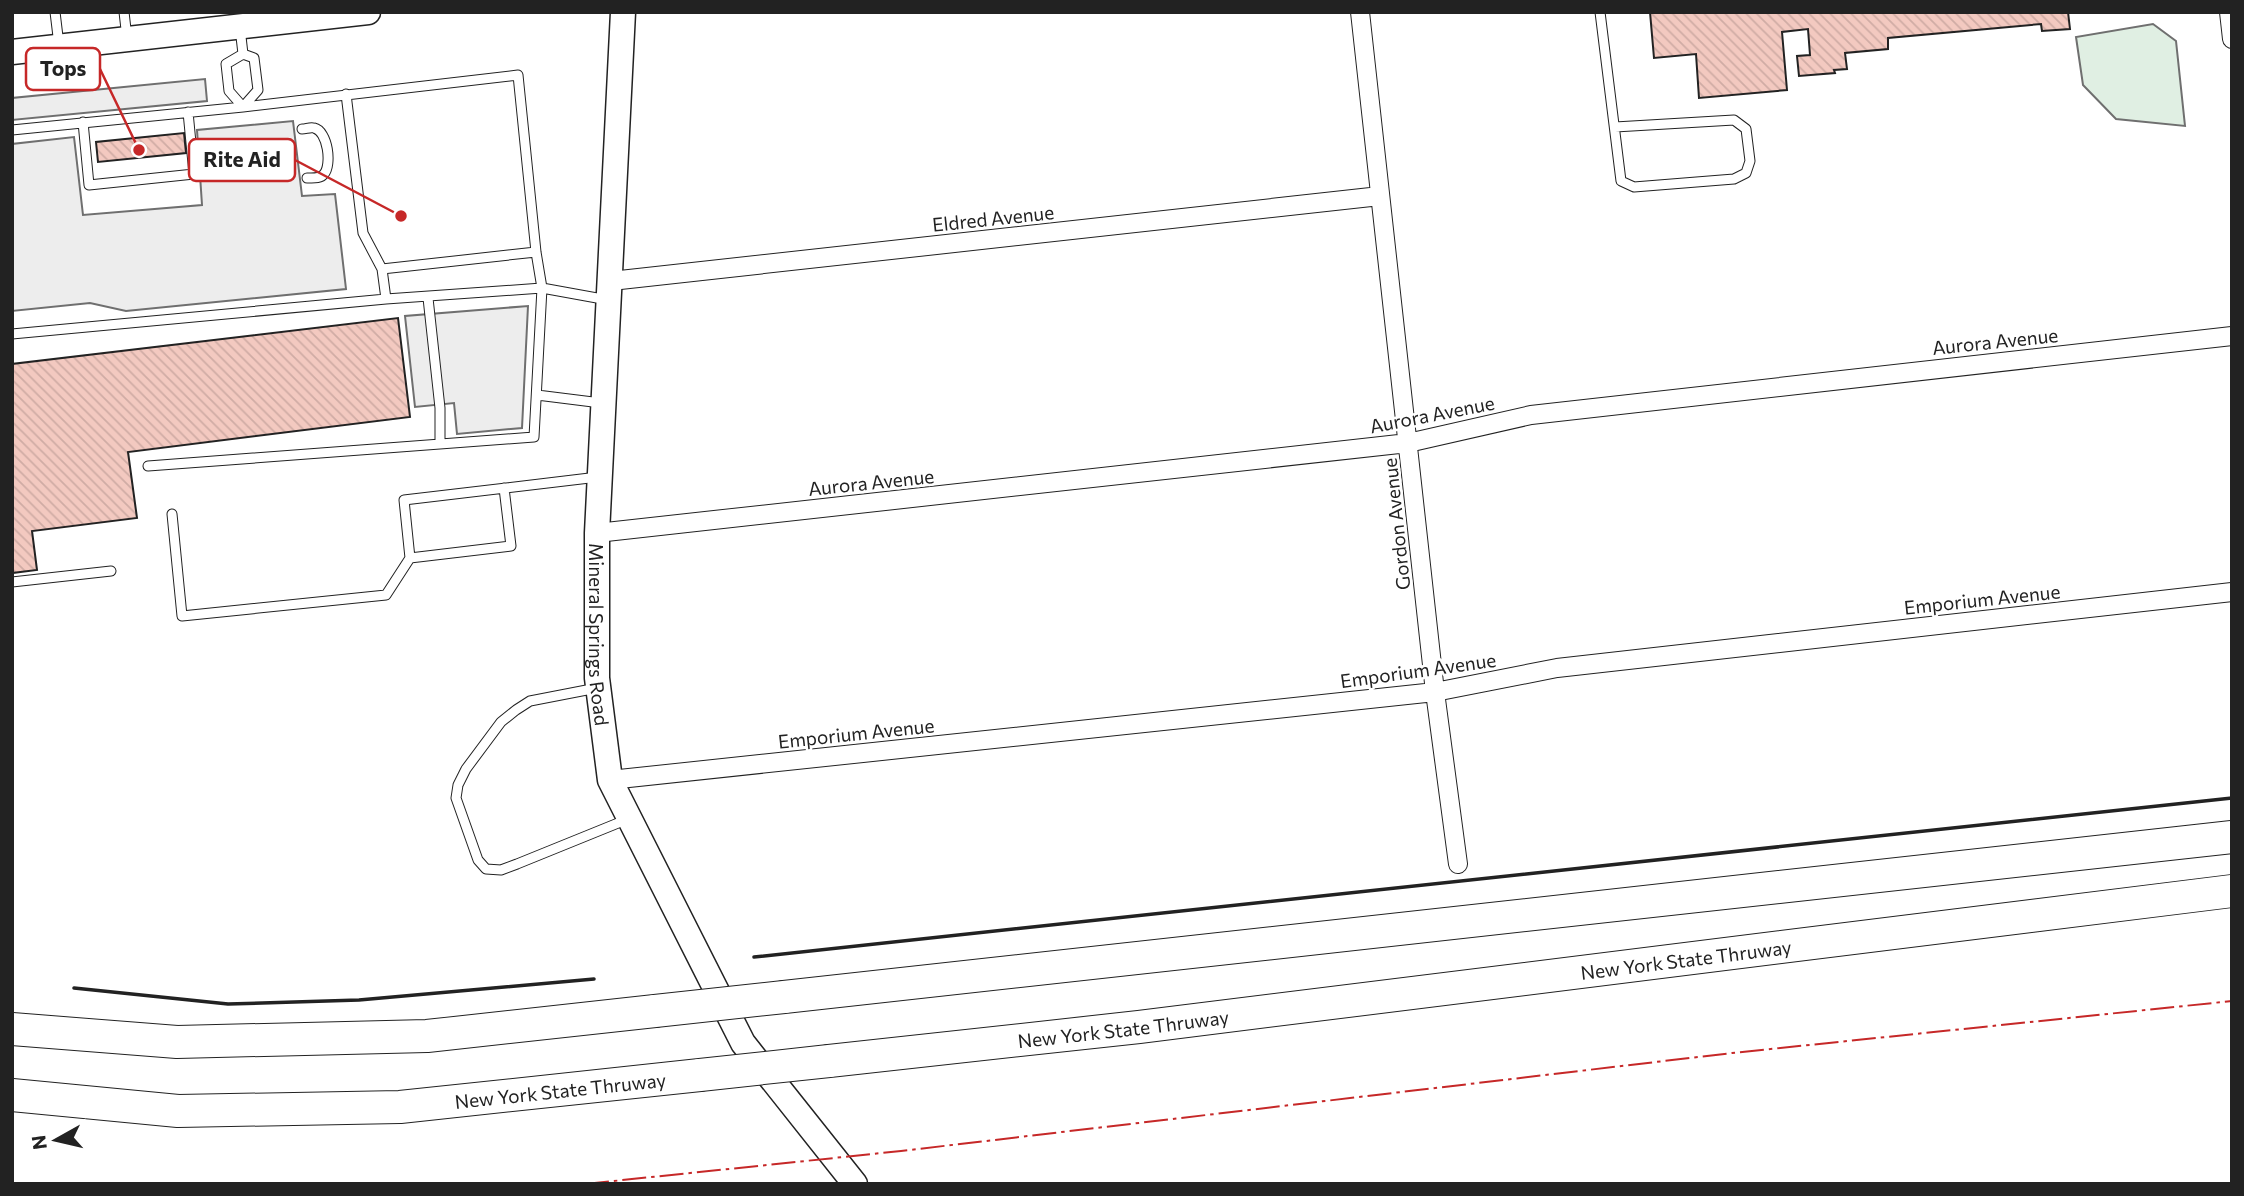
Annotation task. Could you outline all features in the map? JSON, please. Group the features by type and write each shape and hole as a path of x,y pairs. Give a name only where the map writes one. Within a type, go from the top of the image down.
{"highway":[{"path":"12,1029 177,1042 427,1036 2232,837"},
{"name":"New York State Thruway","path":"12,1095 178,1111 400,1107 1139,1027 2232,891"}],"street":[{"path":"12,52 368,12"},
{"name":"Mineral Springs Road","path":"624,12 597,533 598,688 610,780 743,1042 855,1184"},
{"name":"Gordon Avenue","path":"1360,12 1435,692 1458,864"},
{"path":"2229,12 2232,39"},
{"name":"Eldred Avenue","path":"610,291 1381,196"},
{"name":"Aurora Avenue","path":"597,533 1408,443 1531,415 2232,336"},
{"name":"Emporium Avenue","path":"610,780 1435,692 1557,668 2232,592"}],"lane":[{"path":"55,12 60,47"},
{"path":"124,12 127,40"},
{"path":"1601,12 1621,181 1634,187 1734,179 1746,173 1750,161 1746,129 1734,120 1615,128"},
{"path":"240,27 243,54"},
{"path":"243,54 226,64 229,91 243,107"},
{"path":"243,54 254,58 258,90 243,107"},
{"path":"12,130 188,113 518,75 542,288 534,437 148,466"},
{"path":"346,94 363,233 382,269 386,299"},
{"path":"83,122 89,185 194,174 188,113"},
{"path":"302,129 315,128 321,132 325,138 328,166 319,177 307,178"},
{"path":"382,269 536,252"},
{"path":"12,334 386,299 542,288 610,291"},
{"path":"428,298 440,408 440,443"},
{"path":"537,395 604,404"},
{"path":"172,513 182,616 386,595 410,558 404,500 600,477"},
{"path":"410,558 511,546 504,488"},
{"path":"12,582 111,571"},
{"path":"598,688 530,701 500,722 466,769 458,785 456,798 478,860 486,869 500,870 517,864 629,818"}],"green space":[{"path":"2153,24 2176,41 2185,126 2116,119 2083,85 2076,37"}],"shaded area":[{"path":"205,79 207,101 12,120 12,98"},
{"path":"293,121 302,196 335,194 346,289 126,311 90,303 12,311 12,144 74,137 83,215 202,205 197,130"},
{"path":"528,306 522,428 457,434 454,403 415,407 405,316"}],"building":[{"path":"1650,12 2068,12 2070,29 2042,31 2041,24 1888,38 1888,49 1845,53 1847,69 1834,70 1835,73 1799,76 1797,56 1810,55 1808,29 1782,32 1787,90 1699,98 1696,54 1654,58"},
{"path":"184,133 186,153 98,162 96,142"},
{"path":"398,318 410,417 128,452 137,518 32,531 37,570 12,573 12,364"}],"wall":[{"path":"754,957 2232,798"},
{"path":"74,988 228,1004 359,1000 594,979"}],"power":[{"path":"585,1184 901,1151 1732,1053 2232,1001"}],"place":[{"name":"Tops","path":"139,150"},
{"name":"Rite Aid","path":"401,216"}]}
